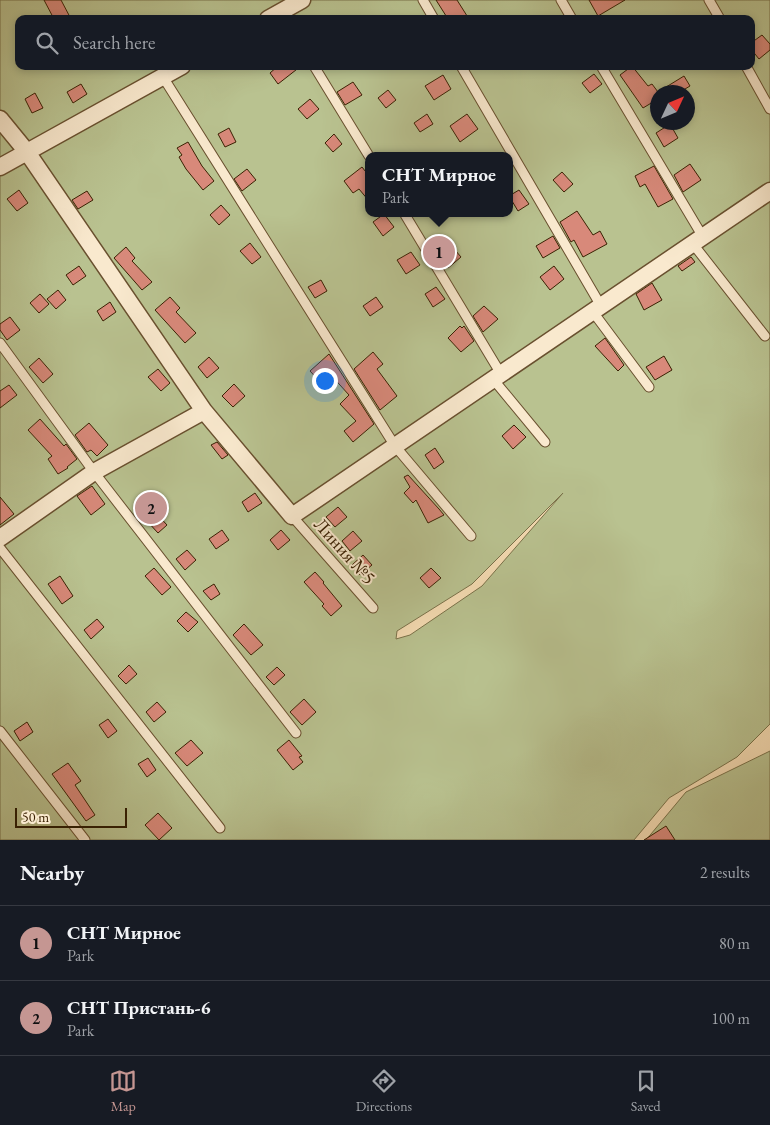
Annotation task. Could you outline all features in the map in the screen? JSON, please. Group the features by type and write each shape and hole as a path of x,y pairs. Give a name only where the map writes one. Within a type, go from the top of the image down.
{"street":[{"path":"280,15 302,0"},
{"path":"0,167 175,70"},
{"path":"0,119 27,152 204,411 292,516 770,191"},
{"path":"0,538 94,472 204,411"}],"lane":[{"path":"423,0 432,15"},
{"path":"561,0 570,15"},
{"path":"709,0 718,15"},
{"path":"316,70 367,152"},
{"path":"463,70 509,152"},
{"path":"603,70 698,240 765,336"},
{"path":"748,70 770,109"},
{"path":"163,77 395,446 471,536"},
{"path":"513,159 597,309 649,387"},
{"path":"406,217 497,377 545,442"},
{"path":"0,343 94,472 296,733"},
{"name":"Линия №5","path":"292,516 373,608"},
{"path":"0,548 220,828"},
{"path":"0,731 85,840"}],"green space":[{"path":"0,0 770,0 770,724 737,757 669,798 634,840 0,840","holes":["563,493 482,586 410,635 396,639 397,631 472,584"]},
{"path":"770,751 770,840 646,840 686,792"}],"building":[{"path":"44,0 61,0 69,15 52,15"},
{"path":"436,0 457,0 466,15 445,15"},
{"path":"589,0 625,0 600,15 597,15"},
{"path":"762,35 770,44 770,50 759,59 755,54 755,40"},
{"path":"273,70 296,70 278,84 270,73"},
{"path":"627,70 635,70 648,86 650,85 650,104 643,108 620,75"},
{"path":"594,74 602,84 590,93 582,83"},
{"path":"443,75 451,89 434,100 425,86"},
{"path":"684,76 689,85 669,85"},
{"path":"353,82 362,95 345,105 337,92"},
{"path":"81,84 87,94 73,103 67,92"},
{"path":"388,90 396,100 386,108 378,98"},
{"path":"35,93 43,108 32,113 25,99"},
{"path":"310,99 319,109 307,119 298,109"},
{"path":"427,114 433,124 420,132 414,123"},
{"path":"467,114 478,129 460,142 450,126"},
{"path":"229,128 236,142 225,147 218,134"},
{"path":"661,130 673,130 678,138 664,147 656,133"},
{"path":"334,134 342,144 333,152 325,143"},
{"path":"188,142 202,166 214,181 203,190 179,157 182,155 177,148"},
{"path":"690,164 701,180 683,192 674,175"},
{"path":"654,166 673,199 658,207 645,184 640,187 635,176"},
{"path":"362,167 365,171 365,196 359,189 353,193 344,181"},
{"path":"247,169 256,180 242,191 234,179"},
{"path":"562,172 573,184 564,192 553,180"},
{"path":"19,190 28,203 17,211 7,199"},
{"path":"519,190 529,204 518,211 513,203 513,194"},
{"path":"87,191 93,200 78,209 72,200"},
{"path":"221,205 230,215 219,225 210,215"},
{"path":"577,211 593,235 600,231 607,244 583,257 574,240 571,242 560,222"},
{"path":"380,217 386,217 394,227 383,236 373,222"},
{"path":"553,236 560,248 543,258 536,246"},
{"path":"250,243 261,257 252,264 240,251"},
{"path":"449,243 461,257 448,268 436,254"},
{"path":"126,247 135,258 132,261 152,282 142,290 114,258"},
{"path":"411,252 420,265 406,274 397,260"},
{"path":"691,257 695,262 682,271 678,266"},
{"path":"79,266 86,276 73,285 66,275"},
{"path":"554,266 564,279 550,290 540,277"},
{"path":"321,280 327,291 315,298 308,287"},
{"path":"652,283 662,300 644,310 636,294"},
{"path":"436,287 445,299 433,307 425,294"},
{"path":"58,290 66,300 56,309 47,299"},
{"path":"40,294 49,304 39,313 30,303"},
{"path":"170,297 180,308 176,312 196,333 185,343 155,310"},
{"path":"376,297 383,307 370,316 363,306"},
{"path":"110,302 116,312 103,321 97,311"},
{"path":"484,306 498,319 483,332 473,316"},
{"path":"10,317 20,330 7,340 0,330 0,324"},
{"path":"460,326 462,328 464,326 474,341 461,352 448,338"},
{"path":"605,338 624,365 618,371 595,346"},
{"path":"373,352 383,364 377,369 397,396 380,410 354,369"},
{"path":"329,354 374,424 353,442 344,431 356,421 340,404 349,395 330,374 321,383 310,371"},
{"path":"664,356 672,370 655,380 646,367"},
{"path":"209,357 219,368 207,378 198,367"},
{"path":"39,358 53,374 43,383 29,367"},
{"path":"158,369 170,383 161,391 148,377"},
{"path":"234,384 245,396 233,407 222,396"},
{"path":"9,385 17,395 0,408 0,391"},
{"path":"40,419 64,446 66,444 77,459 58,474 48,459 52,456 28,430"},
{"path":"89,423 108,445 97,456 91,450 87,452 75,435"},
{"path":"514,425 526,437 513,449 502,436"},
{"path":"217,442 228,455 222,459 211,445"},
{"path":"435,448 444,462 434,469 425,455"},
{"path":"408,475 444,515 428,523 416,500 413,503 404,493 410,487 404,477"},
{"path":"92,486 105,504 91,515 77,496"},
{"path":"255,493 262,503 248,512 242,502"},
{"path":"0,497 14,514 0,525"},
{"path":"338,507 347,517 335,527 326,517"},
{"path":"156,513 167,525 158,533 147,521"},
{"path":"222,530 229,540 216,549 209,539"},
{"path":"281,530 290,540 278,550 270,540"},
{"path":"353,531 362,541 350,551 342,541"},
{"path":"187,550 196,560 185,570 176,559"},
{"path":"363,555 372,565 360,575 352,565"},
{"path":"154,568 171,587 162,595 145,576"},
{"path":"431,568 441,578 429,588 420,578"},
{"path":"315,572 342,606 331,616 322,606 324,604 304,582"},
{"path":"60,576 73,596 62,604 48,584"},
{"path":"214,584 220,594 211,600 203,591"},
{"path":"186,612 198,622 188,632 177,621"},
{"path":"97,619 104,627 91,639 84,630"},
{"path":"244,624 263,645 251,655 233,635"},
{"path":"129,665 137,674 126,684 118,676"},
{"path":"277,667 285,675 274,685 266,677"},
{"path":"304,699 316,712 302,725 290,712"},
{"path":"157,702 166,712 154,722 146,712"},
{"path":"108,719 117,731 108,738 99,725"},
{"path":"27,722 33,732 20,741 14,731"},
{"path":"191,740 203,753 187,766 175,753"},
{"path":"289,740 302,756 299,757 303,762 293,770 277,750"},
{"path":"148,758 156,770 147,777 138,764"},
{"path":"68,763 81,781 75,785 95,815 86,821 52,774"},
{"path":"158,813 172,828 159,840 145,825"},
{"path":"666,826 675,840 644,840"}],"place":[{"name":"СНТ Мирное","path":"439,252"},
{"name":"СНТ Пристань-6","path":"151,508"}]}
